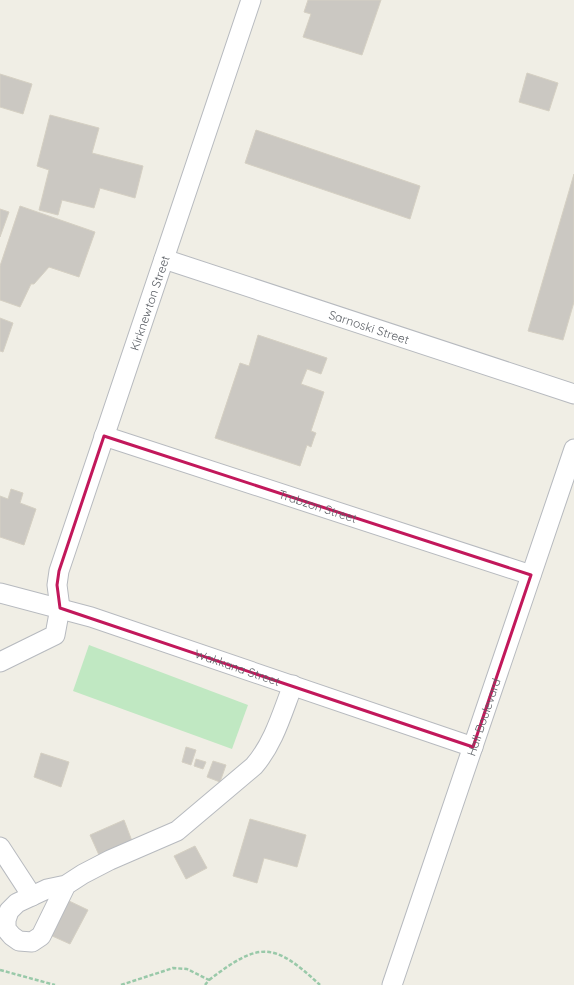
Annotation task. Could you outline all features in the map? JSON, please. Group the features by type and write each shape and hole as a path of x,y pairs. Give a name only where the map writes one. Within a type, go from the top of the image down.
{"street":[{"name":"Kirknewton Street","path":"0,662 55,635 60,608 57,585 59,571 251,0"},
{"name":"Sarnoski Street","path":"164,259 574,394"},
{"name":"Trabzon Street","path":"104,436 531,575"},
{"name":"Hall Boulevard","path":"392,985 574,448"},
{"name":"Wakkana Street","path":"0,593 93,618 473,746"},
{"path":"66,885 41,936 32,942 19,941 6,929 8,911 17,903 47,889 66,885 110,860 177,831 254,766 272,740 293,685"},
{"path":"0,847 32,896"}],"path":[{"path":"205,985 209,980 234,961 256,951 279,954 298,965 320,985"},
{"path":"121,985 173,968 186,969 209,980"},
{"path":"0,970 54,985"}],"highlighted area":[{"path":"104,436 531,575 473,747 60,608 57,585 59,571"}],"green space":[{"path":"89,645 248,705 232,749 73,691"}],"building":[{"path":"308,0 381,0 362,55 303,37 311,14 304,12"},
{"path":"527,73 558,83 549,111 519,102"},
{"path":"0,74 32,84 23,114 0,107"},
{"path":"50,115 99,128 92,153 143,166 135,198 100,188 94,208 62,200 58,215 39,210 49,170 37,166"},
{"path":"256,130 420,186 410,219 245,163"},
{"path":"574,174 574,302 563,340 528,331"},
{"path":"20,206 95,232 79,277 49,267 34,284 31,284 20,307 0,300 0,266"},
{"path":"0,209 9,212 0,237"},
{"path":"0,318 13,323 3,352 0,351"},
{"path":"258,335 327,358 321,374 307,369 301,384 324,392 311,431 316,433 311,447 307,445 300,466 215,438 240,363 249,366"},
{"path":"11,489 23,493 20,503 36,509 24,545 0,537 0,496 8,499"},
{"path":"186,747 196,750 191,765 182,762"},
{"path":"41,753 69,762 61,787 34,777"},
{"path":"196,759 206,762 203,769 194,766"},
{"path":"213,761 226,765 220,782 207,777"},
{"path":"250,819 306,835 297,867 264,858 257,883 233,876"},
{"path":"124,820 132,841 99,855 90,835"},
{"path":"195,846 207,868 186,879 174,856"},
{"path":"67,900 88,910 70,944 50,935"}]}
